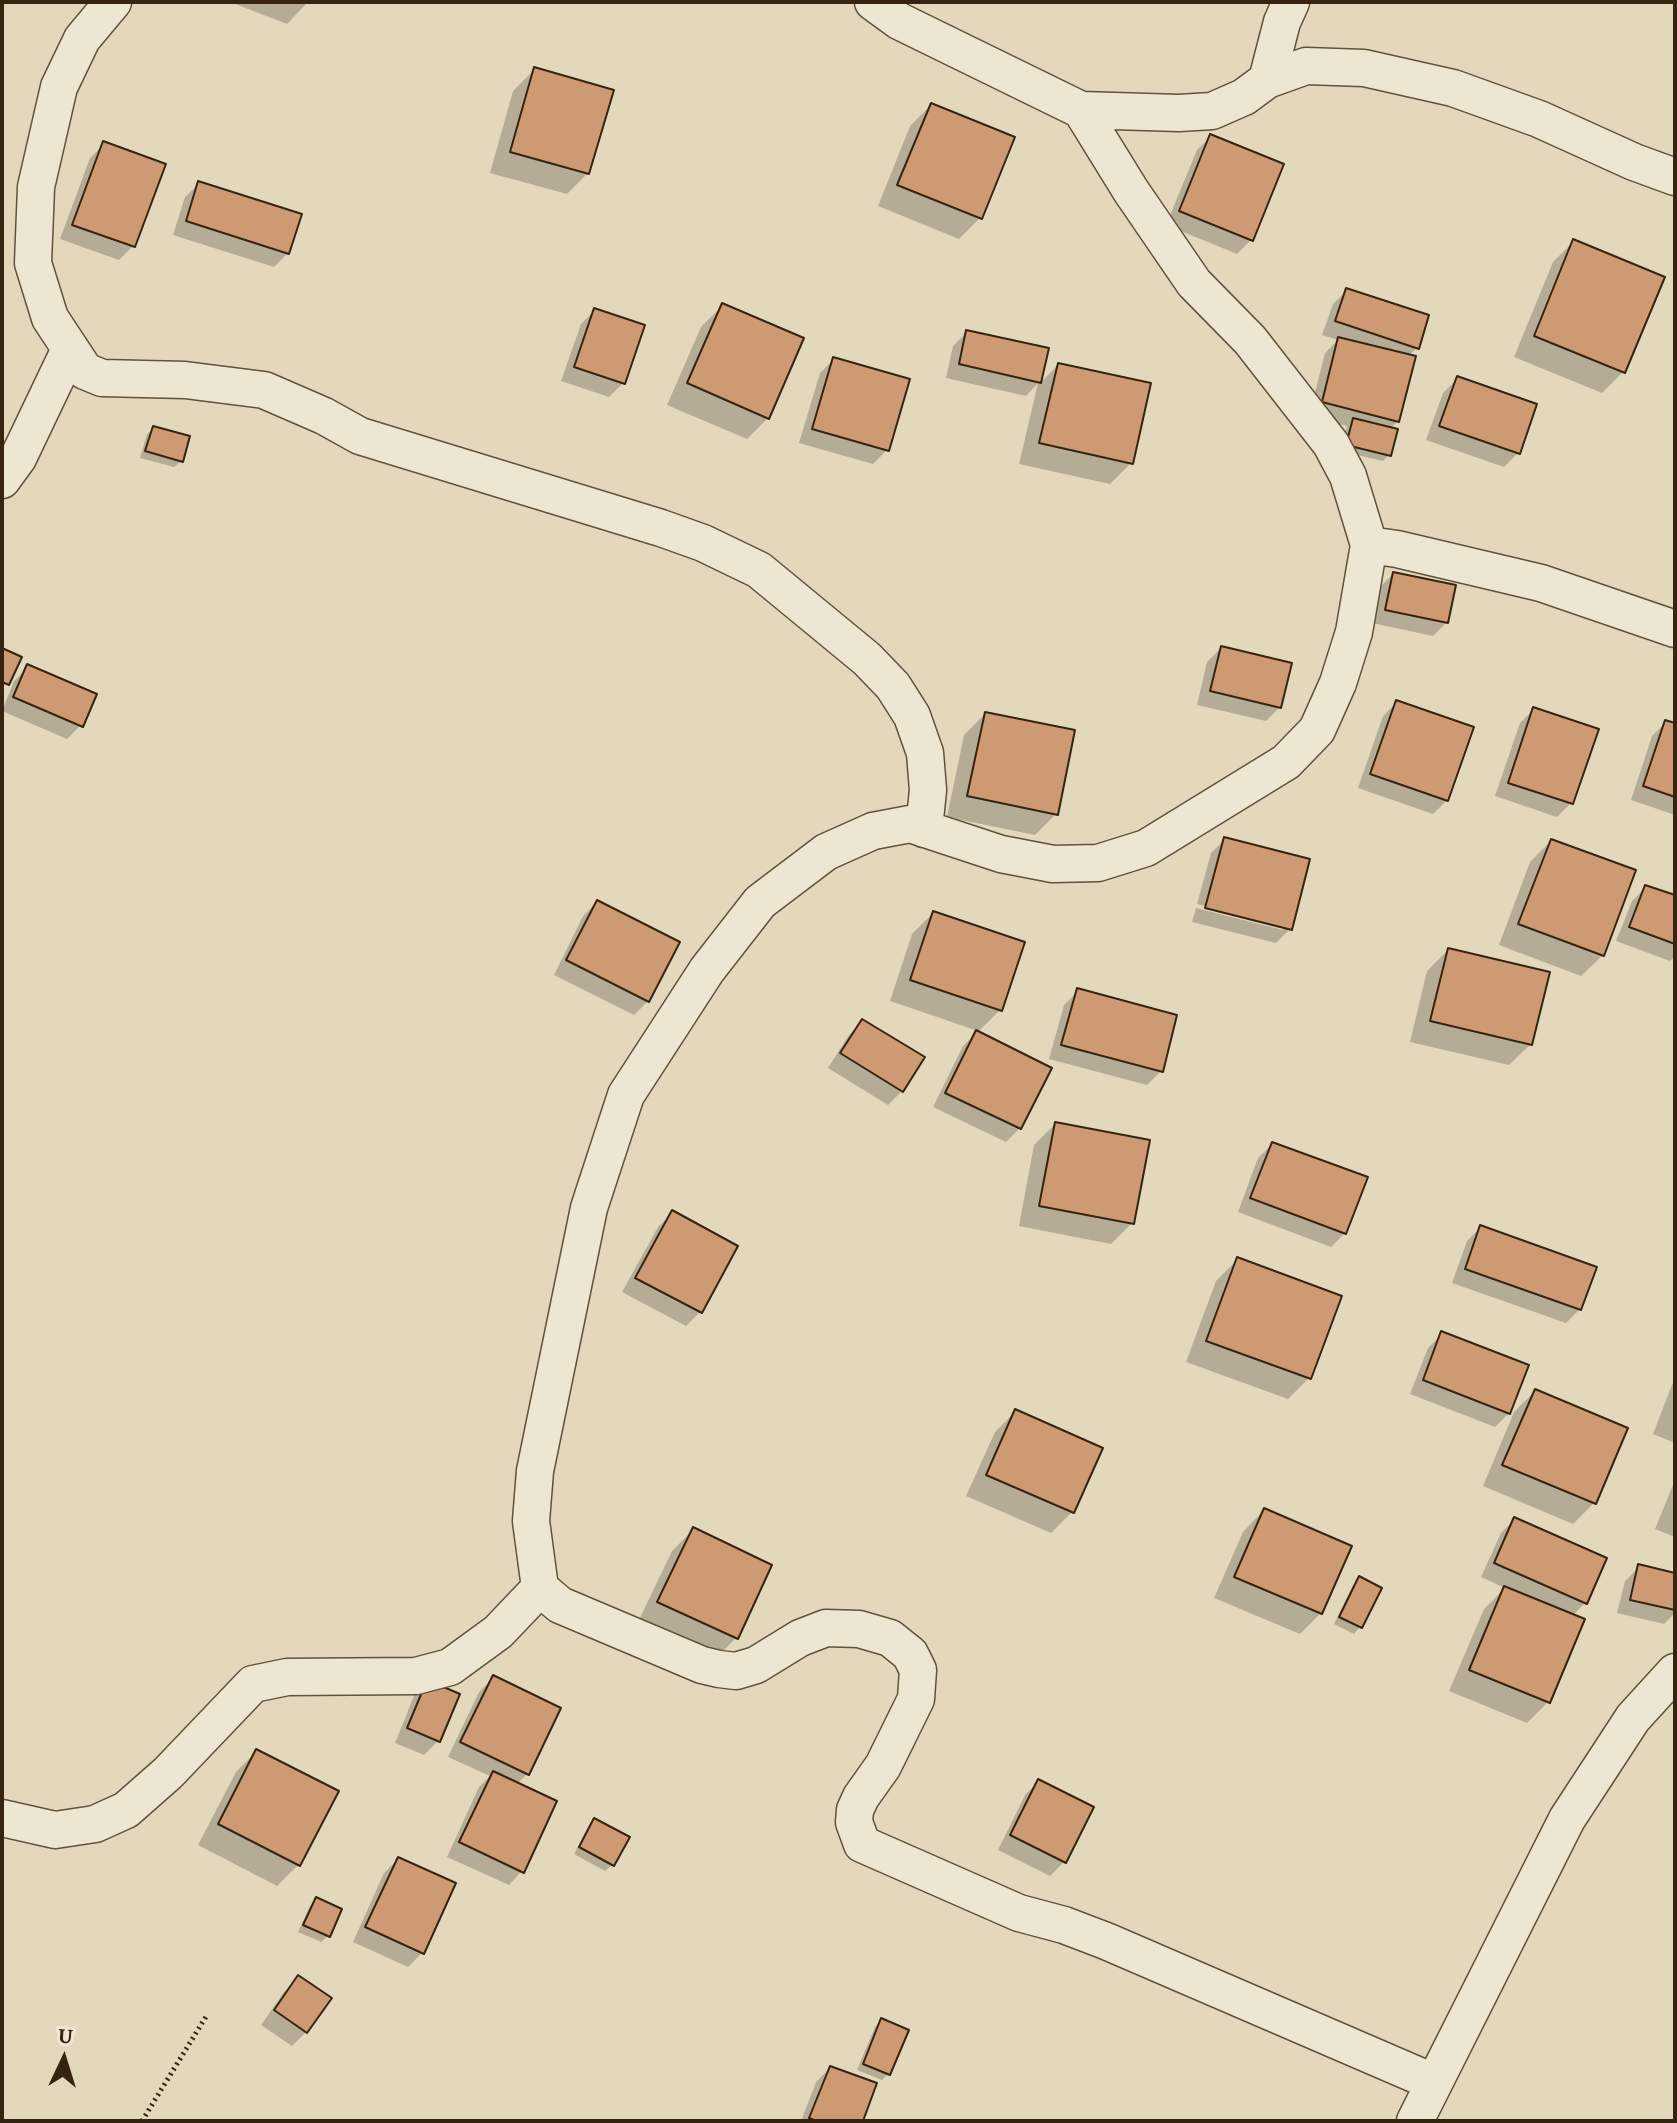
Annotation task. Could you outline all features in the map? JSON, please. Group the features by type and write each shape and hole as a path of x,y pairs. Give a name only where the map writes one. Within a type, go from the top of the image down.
{"street":[{"path":"113,2 82,39 59,87 36,187 33,263 50,318 85,371 102,378 185,380 264,390 324,416 360,436 661,528 703,543 759,570 867,659 893,686 912,716 925,753 928,790 924,829"},
{"path":"873,2 899,21 1081,110 1212,111 1244,97 1267,80 1306,66 1364,68 1453,88 1539,119 1675,177"},
{"path":"1267,80 1282,22 1291,2"},
{"path":"1081,110 1131,191 1194,283 1250,340 1331,444 1348,476 1369,545 1354,632 1338,683 1317,730 1286,762 1146,848 1098,863 1053,864 1001,854 910,824 873,831 826,852 760,902 707,970 626,1095 589,1208 535,1471 531,1521 540,1588 560,1605 702,1665 719,1669 736,1671 756,1665 800,1638 826,1628 859,1629 890,1638 910,1654 918,1670 916,1699 883,1766 855,1810 854,1822 862,1844 1019,1913 1106,1941 1433,2082"},
{"path":"2,480 18,458 70,349"},
{"path":"1369,545 1541,583 1675,629"},
{"path":"2,1818 55,1830 95,1824 126,1810 168,1773 253,1684 287,1677 416,1676 450,1667 498,1632 540,1588"},
{"path":"1415,2121 1567,1819 1633,1718 1675,1672"}],"path":[{"path":"142,2121 207,2015"}],"building":[{"path":"534,67 614,90 589,174 510,152"},
{"path":"931,103 1015,137 982,219 897,185"},
{"path":"1210,134 1284,164 1253,241 1179,211"},
{"path":"103,141 166,164 135,247 72,225"},
{"path":"198,181 302,214 289,254 186,221"},
{"path":"1573,239 1665,277 1625,373 1534,336"},
{"path":"1346,288 1429,315 1419,349 1335,321"},
{"path":"722,303 804,338 769,419 687,383"},
{"path":"594,308 645,325 625,384 574,367"},
{"path":"966,330 1049,348 1041,383 959,364"},
{"path":"1338,337 1416,356 1399,422 1322,402"},
{"path":"833,357 910,379 889,451 812,429"},
{"path":"1058,363 1151,383 1133,464 1039,443"},
{"path":"1457,376 1537,404 1520,454 1439,426"},
{"path":"1353,418 1398,429 1391,456 1346,445"},
{"path":"153,426 190,436 183,462 145,451"},
{"path":"1393,572 1456,585 1448,623 1385,610"},
{"path":"1221,646 1292,663 1281,708 1210,691"},
{"path":"2,648 22,657 9,685 2,682"},
{"path":"27,664 97,694 83,727 13,697"},
{"path":"1396,700 1474,727 1448,801 1370,774"},
{"path":"1533,707 1599,729 1573,804 1508,783"},
{"path":"985,712 1075,730 1058,815 967,796"},
{"path":"1665,720 1675,723 1675,797 1643,786"},
{"path":"1224,837 1310,859 1292,930 1205,908"},
{"path":"1551,839 1636,870 1604,956 1518,924"},
{"path":"1645,885 1675,895 1675,944 1629,927"},
{"path":"597,900 680,942 649,1002 566,960"},
{"path":"933,911 1025,942 1002,1011 910,980"},
{"path":"1448,948 1550,972 1532,1045 1430,1021"},
{"path":"1077,988 1177,1015 1163,1072 1061,1045"},
{"path":"862,1019 925,1057 903,1092 840,1053"},
{"path":"976,1030 1052,1068 1021,1129 945,1093"},
{"path":"1055,1122 1150,1140 1134,1224 1039,1206"},
{"path":"1272,1142 1368,1177 1346,1234 1250,1198"},
{"path":"672,1210 738,1246 702,1313 635,1278"},
{"path":"1480,1225 1597,1267 1581,1310 1465,1269"},
{"path":"1237,1257 1342,1296 1311,1379 1206,1341"},
{"path":"1441,1331 1529,1365 1510,1414 1423,1380"},
{"path":"1535,1389 1628,1428 1596,1504 1502,1465"},
{"path":"1015,1409 1103,1448 1074,1513 986,1475"},
{"path":"1264,1508 1352,1546 1322,1614 1234,1577"},
{"path":"1514,1517 1607,1558 1587,1604 1494,1563"},
{"path":"693,1527 772,1565 738,1639 657,1602"},
{"path":"1638,1564 1675,1573 1675,1610 1630,1600"},
{"path":"1359,1576 1382,1588 1362,1628 1339,1617"},
{"path":"1504,1586 1585,1619 1550,1703 1469,1670"},
{"path":"493,1675 561,1708 529,1775 460,1742"},
{"path":"427,1680 460,1694 440,1742 407,1728"},
{"path":"256,1749 339,1791 300,1866 218,1824"},
{"path":"493,1771 557,1801 524,1873 459,1842"},
{"path":"1038,1779 1094,1807 1066,1863 1010,1835"},
{"path":"594,1818 630,1837 614,1866 579,1847"},
{"path":"398,1857 456,1883 424,1954 365,1927"},
{"path":"316,1897 342,1909 330,1937 303,1925"},
{"path":"298,1975 332,1998 307,2033 274,2010"},
{"path":"881,2018 909,2030 890,2075 863,2064"},
{"path":"830,2066 877,2083 863,2121 817,2121 809,2118"}]}
